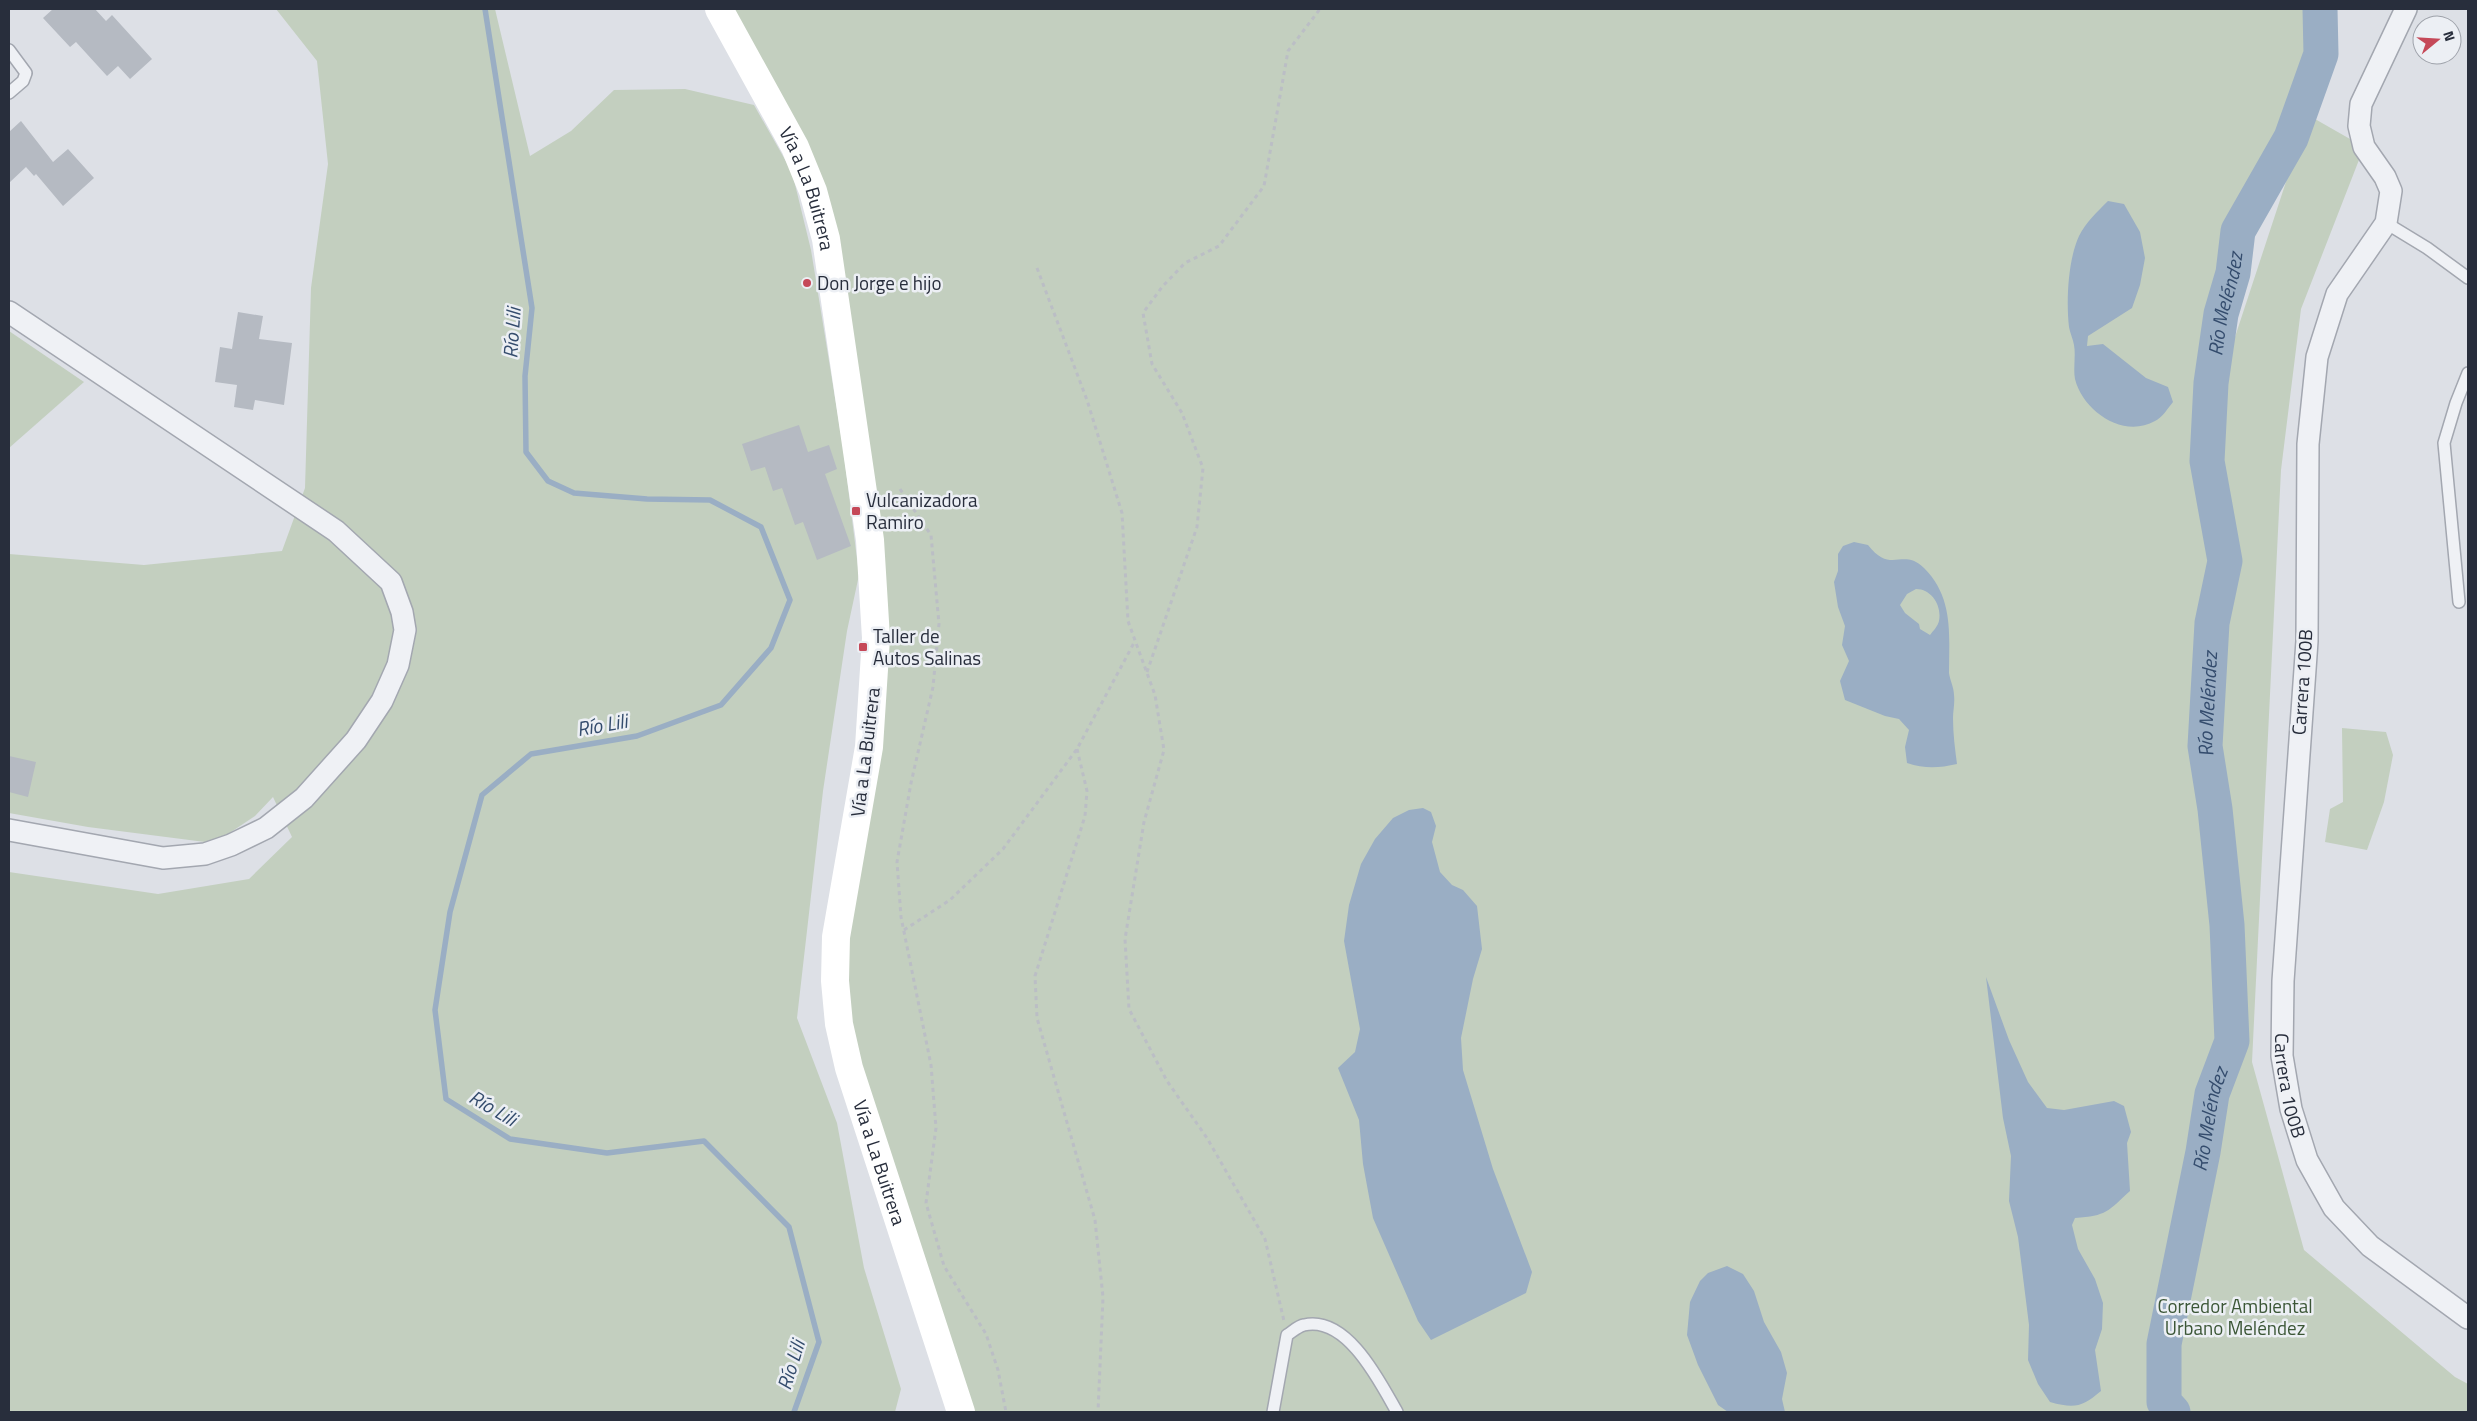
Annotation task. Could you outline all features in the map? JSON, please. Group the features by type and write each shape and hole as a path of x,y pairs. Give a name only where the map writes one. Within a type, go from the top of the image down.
{"street":[{"name":"Vía a La Buitrera","path":"719,9 796,147 813,191 827,249 870,540 876,638 869,747 836,937 834,980 838,1024 849,1068 961,1412"},
{"name":"Carrera 100B","path":"2406,9 2361,104 2359,126 2364,148 2385,178 2391,191 2386,223 2336,294 2317,357 2308,444 2307,641 2283,981 2282,1056 2291,1109 2306,1160 2334,1208 2370,1246 2468,1318"},
{"path":"9,312 336,531 391,582 402,612 405,630 398,665 382,701 356,740 304,798 266,828 231,845 205,854 163,858 9,830"}],"lane":[{"path":"9,50 26,73 23,81 9,93"},
{"path":"2386,223 2427,248 2468,278"},
{"path":"2459,602 2444,443 2456,403 2468,373"},
{"path":"1273,1412 1287,1335 1303,1325 1324,1324 1342,1334 1354,1345 1397,1412"}],"path":[{"path":"1147,673 1197,527 1203,468 1182,413 1152,364 1143,314 1162,287 1185,263 1219,246 1264,186 1288,51 1320,9"},
{"path":"1037,268 1087,400 1122,513 1128,621 1155,695 1164,750 1144,822 1125,939 1129,1009 1167,1081 1207,1138 1265,1239 1287,1335"},
{"path":"900,489 931,535 939,624 932,687 911,783 897,862 904,930 931,1065 936,1128 926,1203 944,1266 986,1334 998,1370 1006,1412"},
{"path":"904,930 950,900 1003,849 1077,749 1135,641"},
{"path":"1077,749 1087,791 1085,816 1035,976 1037,1018 1095,1220 1103,1296 1098,1412"}],"green space":[{"path":"276,9 495,9 530,156 571,131 614,90 685,89 754,105 792,172 811,250 843,447 859,575 847,631 823,791 797,1018 837,1123 864,1268 901,1389 895,1412 9,1412 9,872 158,894 249,879 292,837 273,797 255,816 228,834 205,842 88,827 9,813 9,554 144,565 282,551 305,488 311,288 328,164 317,61"},
{"name":"Corredor Ambiental Urbano Meléndez","path":"719,9 2320,9 2321,54 2291,138 2238,231 2233,273 2221,314 2211,383 2210,413 2308,115 2364,147 2301,309 2281,470 2252,1062 2304,1250 2455,1377 2468,1384 2468,1412 961,1412 839,1024 876,638 826,239"},
{"path":"9,331 84,382 9,448"},
{"path":"2342,728 2386,732 2393,755 2384,802 2367,850 2325,842 2330,809 2343,802"}],"water":[{"path":"2108,201 2124,204 2140,232 2145,258 2140,285 2132,308 2088,336 2087,346 2103,344 2146,378 2168,387 2173,402 2158,420 2143,426 2130,427 2106,419 2086,402 2079,391 2075,379 2075,349 2069,327 2068,305 2072,257 2082,231 2092,217"},
{"path":"1854,542 1868,545 1876,554 1883,558 1916,562 1934,580 1941,592 1948,618 1949,673 1954,692 1953,730 1957,764 1932,767 1907,763 1905,747 1909,730 1899,719 1885,716 1845,700 1840,681 1849,661 1842,645 1845,626 1838,607 1834,582 1838,571 1838,554 1843,546","holes":["1916,589 1922,590 1935,599 1940,615 1938,623 1930,635 1920,629 1919,624 1905,613 1900,605 1907,594"]},
{"path":"1423,808 1431,812 1436,826 1432,842 1440,872 1452,885 1463,890 1477,906 1482,949 1473,979 1461,1038 1463,1070 1493,1169 1532,1272 1526,1293 1431,1340 1418,1321 1373,1218 1363,1164 1359,1120 1338,1068 1355,1052 1360,1029 1344,941 1349,905 1361,864 1375,839 1393,818 1409,810"},
{"path":"1986,977 2009,1040 2028,1082 2047,1108 2064,1110 2114,1101 2124,1106 2131,1132 2127,1143 2130,1191 2101,1214 2075,1218 2072,1225 2078,1249 2095,1279 2103,1303 2102,1329 2095,1350 2101,1391 2078,1405 2072,1406 2050,1402 2038,1384 2028,1360 2029,1325 2018,1237 2009,1201 2011,1156 2003,1118"},
{"path":"1727,1266 1743,1274 1754,1291 1764,1322 1781,1352 1787,1373 1782,1399 1785,1412 1728,1412 1718,1405 1698,1365 1687,1335 1690,1302 1700,1281 1708,1273"}],"building":[{"path":"53,9 95,9 106,21 112,15 152,59 130,79 118,66 107,76 76,42 70,47 43,18"},
{"path":"21,121 53,162 68,149 94,178 63,206 36,174 34,176 26,167 9,183 9,132"},
{"path":"238,312 263,316 259,339 292,343 284,405 255,400 253,410 234,407 237,385 215,382 220,347 232,349"},
{"path":"799,425 808,452 829,445 837,469 825,474 851,546 817,560 803,522 795,525 782,488 773,491 765,467 751,471 742,444"},
{"path":"9,756 36,762 28,797 9,792"}],"waterway":[{"name":"Río Lili","path":"485,9 532,308 525,376 526,452 548,481 574,493 647,499 710,500 761,527 790,600 771,648 721,705 637,736 531,754 482,795 450,912 435,1010 446,1099 510,1139 607,1153 704,1141 789,1227 819,1342 794,1412"},
{"name":"Río Meléndez","path":"2173,1412 2164,1402 2164,1344 2203,1152 2212,1094 2232,1041 2227,925 2215,809 2205,746 2212,623 2225,561 2207,461 2211,383 2221,314 2233,273 2238,231 2291,138 2321,54 2320,9"}],"place":[{"name":"Don Jorge e hijo","path":"807,283"},
{"name":"Vulcanizadora Ramiro","path":"856,511"},
{"name":"Taller de Autos Salinas","path":"863,647"}]}
